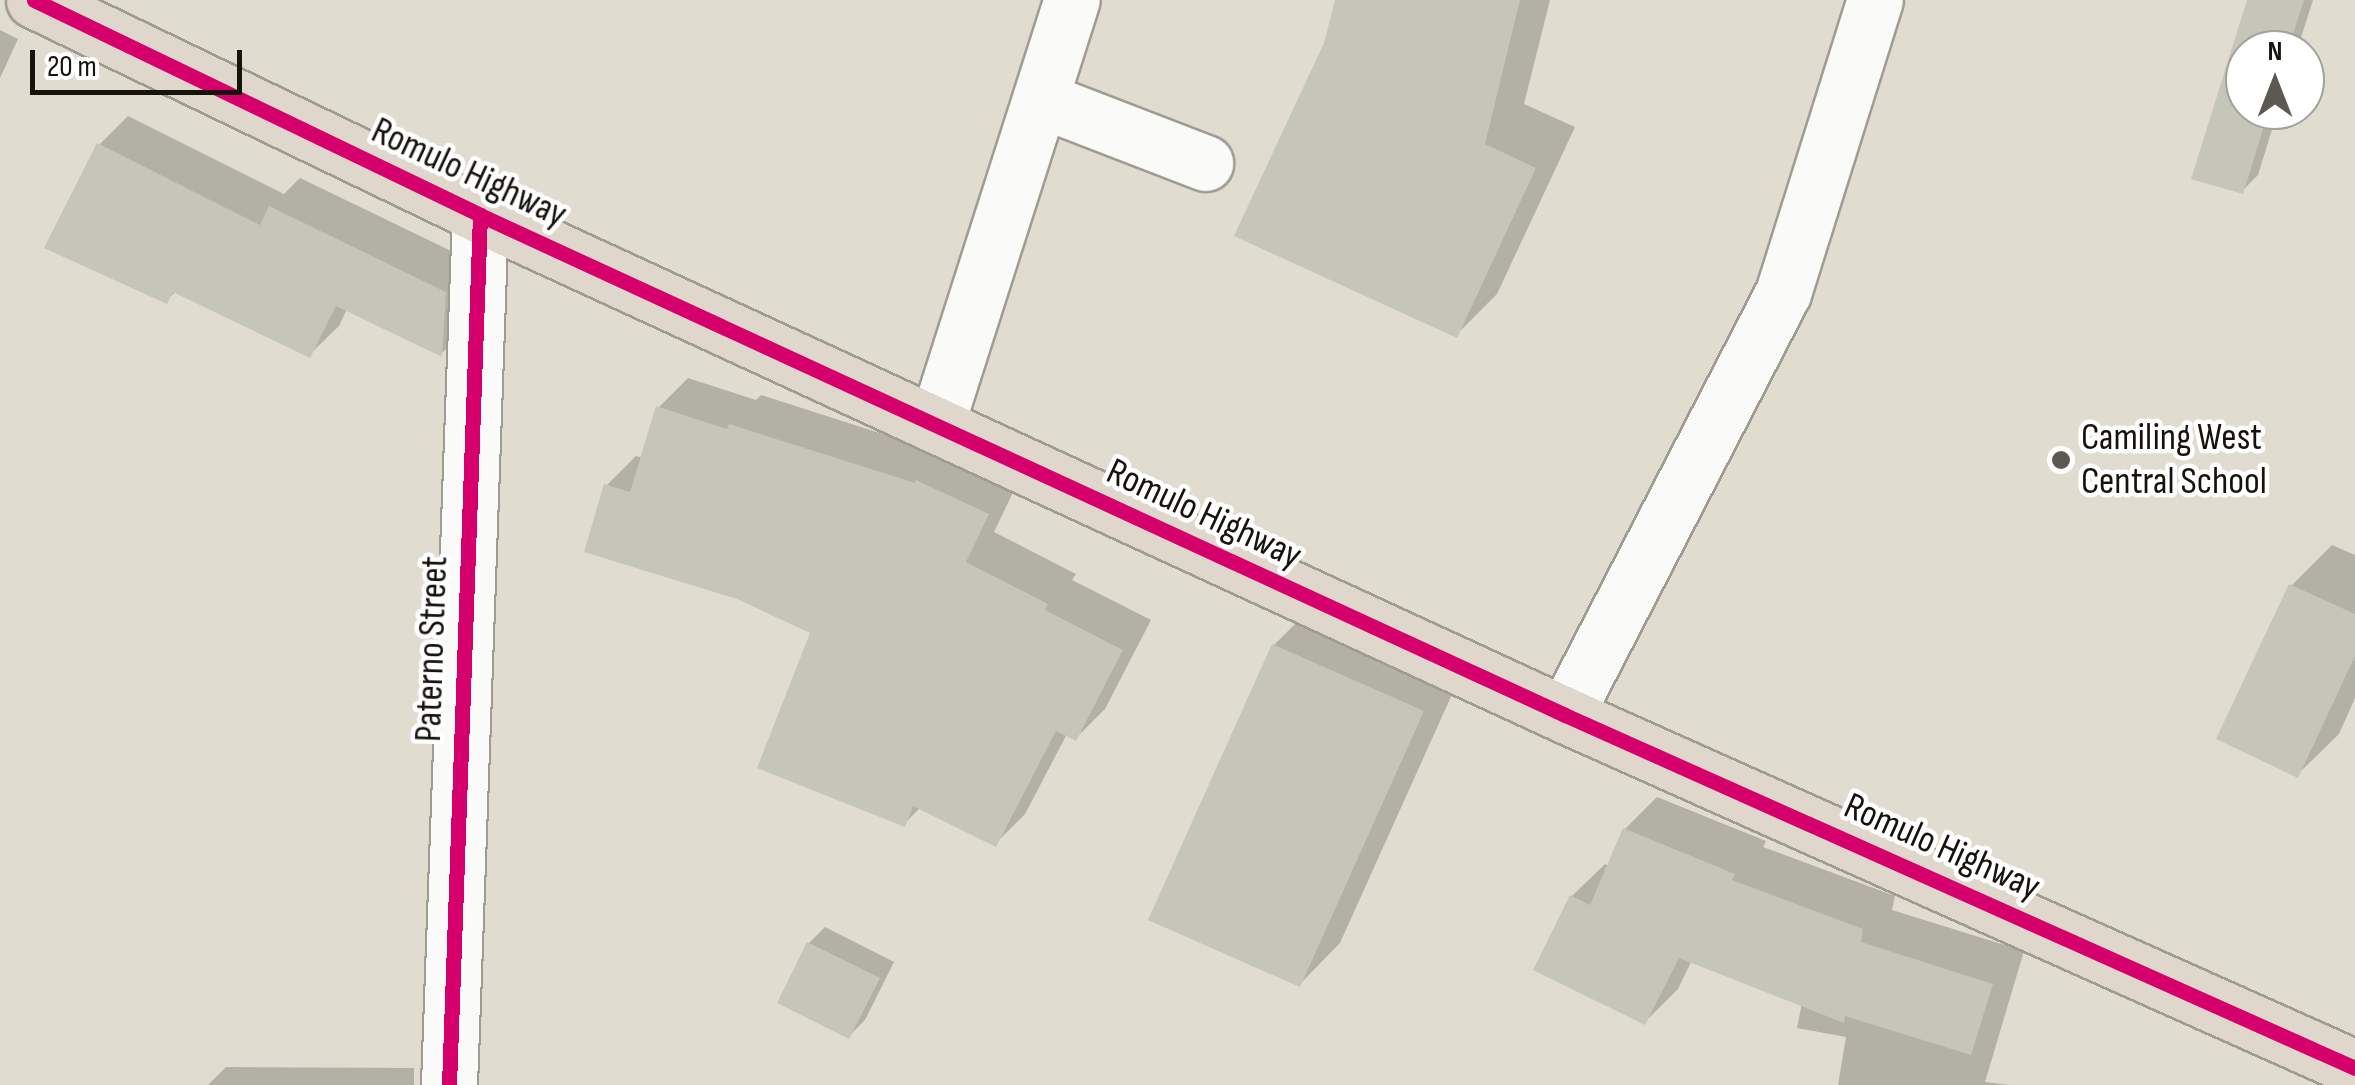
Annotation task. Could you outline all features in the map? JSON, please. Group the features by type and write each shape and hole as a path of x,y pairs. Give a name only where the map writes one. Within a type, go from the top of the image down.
{"highway":[{"name":"Romulo Highway","path":"34,0 480,215 1565,716 2355,1068"}],"street":[{"path":"936,425 1072,0"},
{"path":"1565,716 1783,294 1875,0"},
{"path":"1042,100 1205,163"},
{"name":"Paterno Street","path":"449,1085 480,215"}],"building":[{"path":"1335,0 1520,0 1485,144 1536,168 1457,338 1234,236 1324,43"},
{"path":"2247,0 2304,0 2294,30 2238,30"},
{"path":"2225,70 2225,130 2263,130 2243,194 2191,179"},
{"path":"97,143 260,225 269,206 446,292 442,357 336,306 310,358 173,292 167,304 44,248"},
{"path":"656,406 727,429 729,424 915,483 916,480 989,514 966,562 1048,604 1045,610 1123,650 1076,741 1056,731 996,847 913,806 905,827 757,768 810,633 737,599 584,552 604,484 630,492"},
{"path":"2289,584 2355,614 2355,656 2298,778 2216,739"},
{"path":"1272,644 1424,711 1300,987 1148,920"},
{"path":"1623,828 1735,874 1732,880 1863,929 1861,942 1993,984 1971,1055 1845,1016 1844,1023 1679,958 1645,1025 1533,970 1570,895 1590,905"},
{"path":"807,942 880,978 849,1039 777,1003"}],"cycle path":[{"path":"34,0 480,215 1565,715 2355,1068"},
{"path":"449,1085 480,215"}],"place":[{"name":"Camiling West Central School","path":"2061,460"}]}
